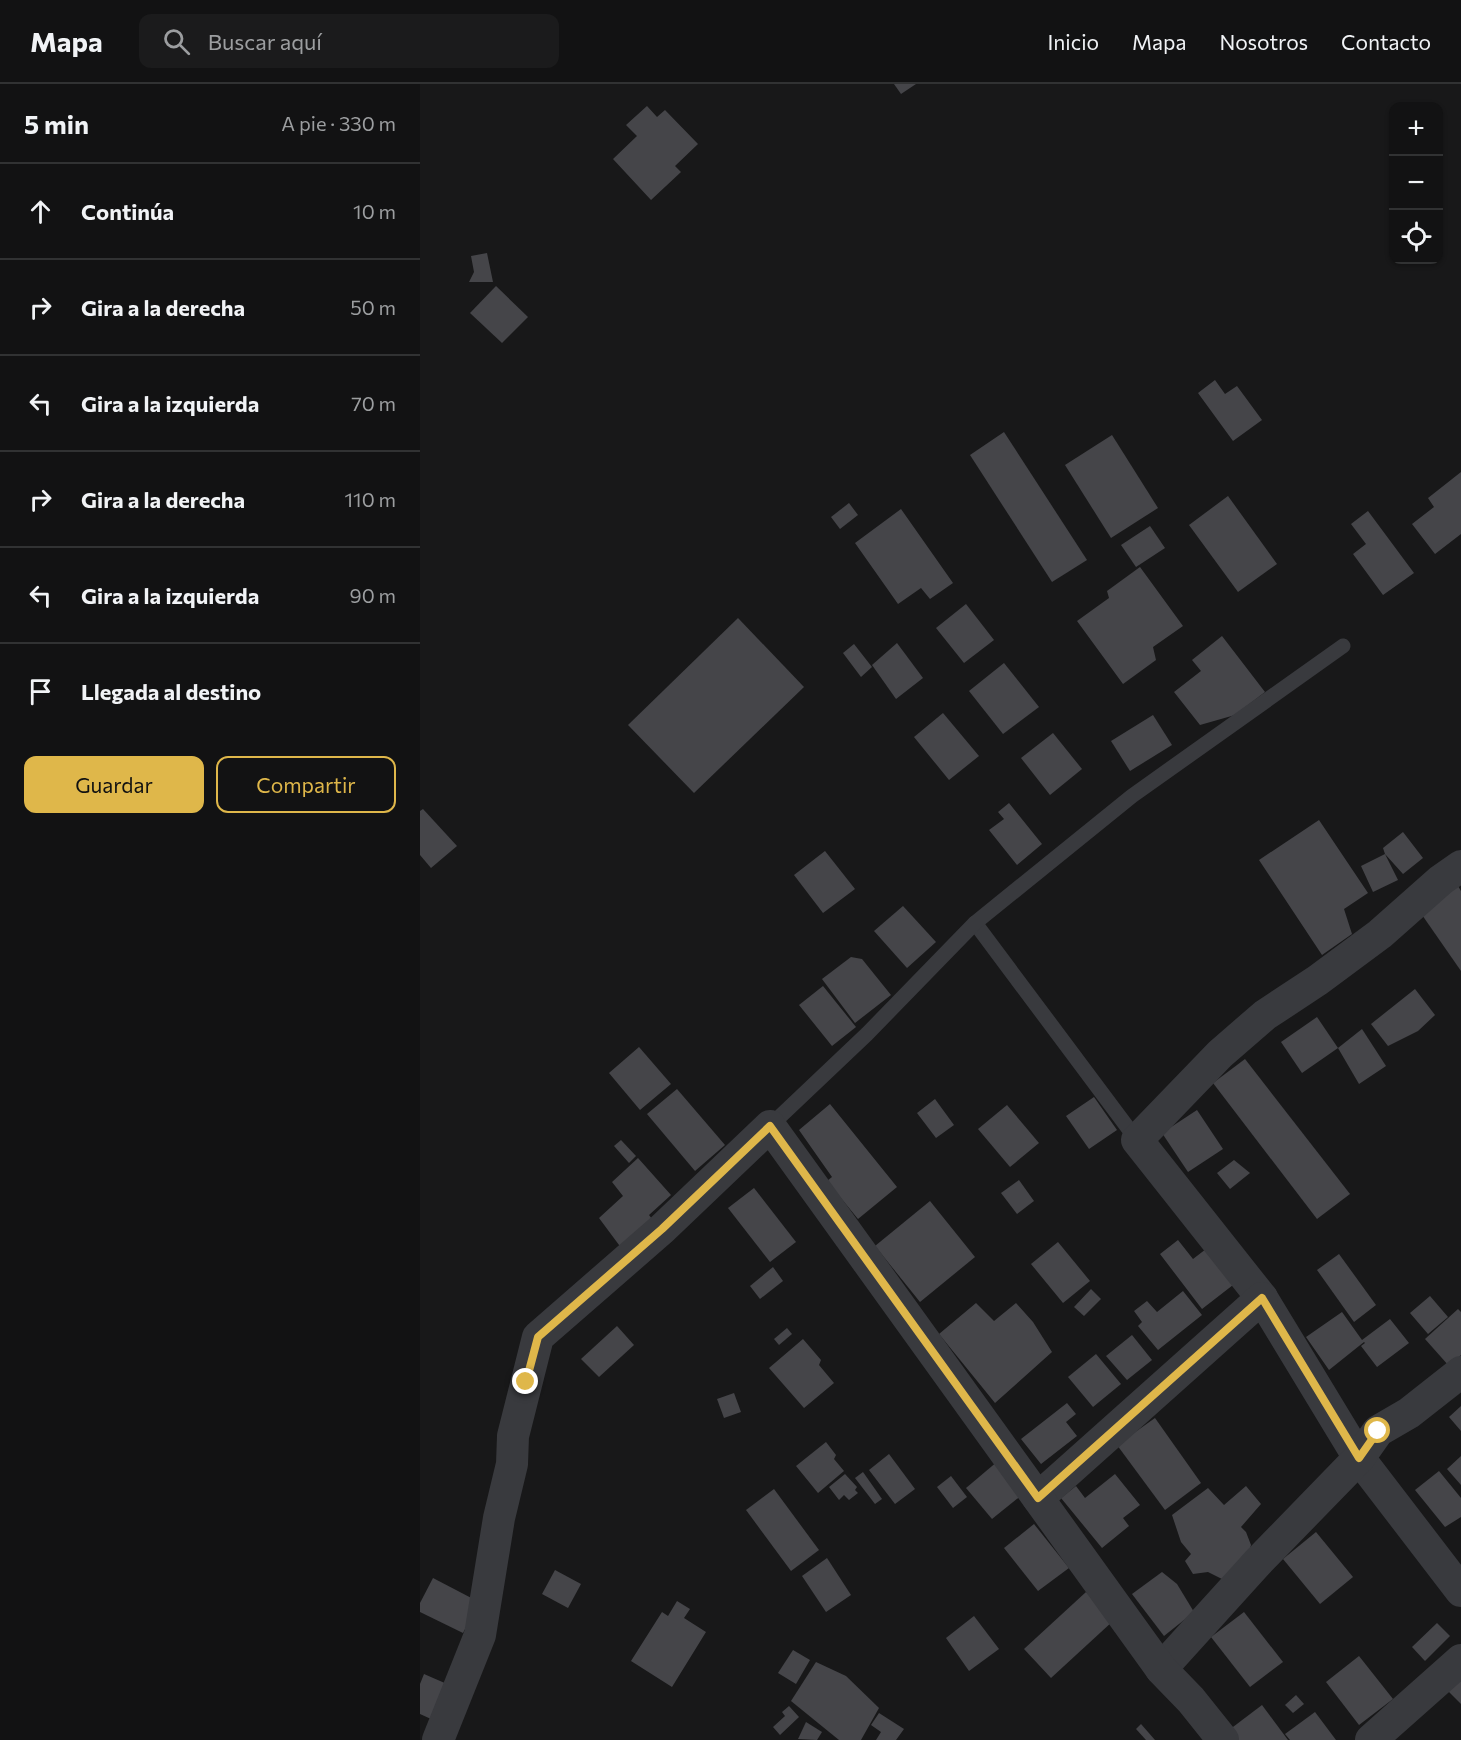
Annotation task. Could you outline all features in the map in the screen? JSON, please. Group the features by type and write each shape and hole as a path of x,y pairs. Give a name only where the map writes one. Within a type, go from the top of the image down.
{"street":[{"path":"1461,866 1441,880 1380,934 1318,980 1265,1015 1220,1054 1137,1140 1262,1298 1359,1458 1461,1591"},
{"path":"438,1740 480,1635 499,1518 512,1464 513,1436 538,1337 662,1229 770,1126 1161,1669 1191,1700 1223,1740"},
{"path":"1038,1498 1262,1298"},
{"path":"1161,1669 1257,1563 1359,1458 1378,1431 1409,1413 1461,1372"},
{"path":"1371,1740 1461,1660"}],"lane":[{"path":"770,1126 867,1034 975,923 1132,796 1343,646"},
{"path":"975,923 1137,1140"}],"building":[{"path":"894,84 916,84 901,94"},
{"path":"647,106 657,117 665,110 698,144 675,166 681,172 651,200 613,159 637,136 626,125"},
{"path":"487,253 493,282 469,282 474,272 471,256"},
{"path":"496,286 528,317 502,343 470,313"},
{"path":"1215,380 1225,394 1237,386 1262,420 1233,441 1198,393"},
{"path":"1004,432 1087,560 1052,582 970,455"},
{"path":"1112,435 1158,508 1111,538 1065,465"},
{"path":"1461,472 1461,534 1435,554 1412,524 1434,507 1428,498"},
{"path":"1228,496 1277,564 1238,592 1189,525"},
{"path":"849,503 858,515 840,529 831,517"},
{"path":"901,509 953,583 930,599 921,588 898,604 855,543"},
{"path":"1368,511 1414,573 1383,595 1353,554 1366,544 1351,524"},
{"path":"1150,526 1165,548 1136,567 1121,545"},
{"path":"1140,567 1183,626 1153,647 1156,660 1123,684 1077,621 1109,598 1107,591"},
{"path":"966,604 994,640 964,663 936,628"},
{"path":"738,618 804,687 694,793 628,725"},
{"path":"1222,636 1265,692 1235,715 1200,725 1174,692 1201,671 1192,660"},
{"path":"897,643 923,678 896,699 872,665"},
{"path":"854,644 872,667 861,677 843,653"},
{"path":"1004,663 1039,707 1003,734 969,691"},
{"path":"943,713 979,756 949,780 914,737"},
{"path":"1153,715 1172,745 1130,771 1111,741"},
{"path":"1053,733 1082,769 1050,795 1021,758"},
{"path":"1009,803 1042,844 1017,865 989,830 1004,819 998,812"},
{"path":"423,809 457,846 431,868 420,855 420,811"},
{"path":"1319,820 1368,893 1344,909 1352,934 1322,955 1259,860"},
{"path":"1403,832 1423,858 1403,874 1385,854 1383,848"},
{"path":"825,851 855,889 823,913 794,875"},
{"path":"1385,854 1398,880 1373,892 1361,866"},
{"path":"1458,886 1461,891 1461,971 1420,912"},
{"path":"903,906 936,942 907,968 874,931"},
{"path":"851,957 862,959 891,995 855,1023 822,979"},
{"path":"823,986 856,1027 832,1046 799,1005"},
{"path":"1415,989 1435,1015 1418,1031 1388,1046 1371,1024"},
{"path":"1317,1017 1338,1048 1302,1073 1281,1042"},
{"path":"1362,1029 1386,1066 1359,1084 1338,1048"},
{"path":"639,1047 671,1084 640,1110 609,1073"},
{"path":"1245,1059 1350,1194 1317,1219 1213,1083"},
{"path":"677,1089 725,1145 695,1171 647,1114"},
{"path":"1094,1097 1117,1130 1089,1149 1066,1116"},
{"path":"935,1099 954,1125 936,1138 917,1113"},
{"path":"830,1104 897,1187 858,1219 827,1181 832,1177 799,1130"},
{"path":"1007,1105 1039,1143 1010,1167 978,1129"},
{"path":"1197,1110 1223,1149 1188,1172 1162,1133"},
{"path":"621,1140 636,1156 629,1163 614,1146"},
{"path":"638,1158 671,1195 649,1215 652,1219 622,1249 599,1218 623,1196 612,1182"},
{"path":"1234,1160 1250,1173 1230,1189 1217,1173"},
{"path":"1019,1180 1034,1201 1017,1214 1001,1193"},
{"path":"754,1188 796,1242 770,1262 728,1208"},
{"path":"930,1201 975,1257 920,1302 875,1246"},
{"path":"1178,1240 1193,1259 1206,1249 1233,1285 1202,1309 1160,1254"},
{"path":"1058,1242 1090,1281 1063,1303 1031,1264"},
{"path":"1339,1254 1376,1305 1354,1322 1317,1270"},
{"path":"773,1267 783,1281 760,1299 750,1286"},
{"path":"1091,1289 1101,1299 1084,1316 1074,1307"},
{"path":"1183,1291 1202,1315 1158,1350 1138,1326 1142,1322 1134,1311 1147,1301 1157,1312"},
{"path":"1430,1296 1448,1317 1428,1334 1410,1313"},
{"path":"976,1303 994,1321 1016,1303 1033,1322 1052,1352 995,1403 939,1334"},
{"path":"1458,1309 1461,1312 1461,1355 1449,1366 1425,1339"},
{"path":"1342,1312 1362,1340 1390,1319 1409,1343 1377,1367 1361,1346 1364,1342 1329,1370 1306,1337"},
{"path":"617,1326 634,1345 599,1377 581,1359"},
{"path":"787,1328 792,1334 779,1345 774,1339"},
{"path":"1132,1335 1152,1360 1127,1380 1106,1356"},
{"path":"803,1339 821,1360 819,1365 834,1383 804,1408 769,1368"},
{"path":"1096,1354 1121,1384 1093,1407 1068,1377"},
{"path":"734,1393 741,1412 724,1418 717,1399"},
{"path":"1067,1403 1076,1414 1066,1422 1077,1436 1041,1464 1021,1439"},
{"path":"1461,1406 1461,1431 1449,1417"},
{"path":"1155,1418 1201,1483 1165,1510 1117,1445"},
{"path":"826,1442 836,1455 834,1459 844,1471 818,1493 796,1466"},
{"path":"889,1454 915,1489 895,1504 869,1470"},
{"path":"1461,1456 1461,1485 1447,1469"},
{"path":"998,1461 1023,1494 992,1519 966,1488"},
{"path":"1439,1471 1461,1498 1461,1517 1445,1527 1415,1490"},
{"path":"863,1472 882,1499 875,1504 855,1478"},
{"path":"845,1474 857,1487 855,1490 858,1493 849,1500 844,1495 839,1500 829,1487"},
{"path":"1115,1474 1140,1505 1123,1518 1129,1526 1102,1548 1061,1498 1076,1486 1085,1498"},
{"path":"951,1476 967,1497 953,1508 937,1487"},
{"path":"1246,1486 1261,1504 1241,1527 1246,1532 1251,1545 1248,1555 1224,1580 1208,1572 1193,1574 1185,1561 1191,1554 1181,1542 1172,1515 1208,1488 1224,1505"},
{"path":"774,1489 819,1550 791,1571 746,1510"},
{"path":"1034,1524 1069,1568 1038,1591 1004,1548"},
{"path":"1316,1532 1353,1577 1320,1604 1283,1559"},
{"path":"827,1558 851,1595 826,1612 802,1576"},
{"path":"555,1570 581,1584 568,1608 542,1594"},
{"path":"1162,1572 1177,1584 1194,1612 1164,1636 1132,1594"},
{"path":"433,1578 479,1602 463,1633 420,1612 420,1603"},
{"path":"1086,1592 1113,1621 1051,1678 1024,1649"},
{"path":"677,1601 690,1609 684,1618 706,1632 672,1687 631,1661 662,1612 668,1616"},
{"path":"1244,1612 1283,1662 1250,1687 1211,1637"},
{"path":"974,1616 999,1649 969,1671 946,1638"},
{"path":"1437,1623 1450,1636 1425,1661 1412,1647"},
{"path":"793,1650 810,1660 796,1684 778,1673"},
{"path":"1359,1656 1393,1699 1359,1725 1326,1682"},
{"path":"816,1662 846,1676 879,1708 861,1740 839,1740 791,1701"},
{"path":"424,1674 447,1684 431,1719 420,1714 420,1684"},
{"path":"1461,1678 1461,1704 1448,1691"},
{"path":"1296,1695 1304,1704 1293,1713 1285,1705"},
{"path":"1262,1705 1288,1740 1237,1740 1229,1730"},
{"path":"789,1706 799,1717 780,1735 773,1727 785,1716 782,1712"},
{"path":"1315,1712 1336,1740 1290,1740 1285,1734"},
{"path":"879,1713 904,1729 896,1740 876,1740 881,1732 871,1725"},
{"path":"806,1722 822,1732 817,1740 798,1739"},
{"path":"1141,1724 1155,1740 1146,1740 1136,1729"}],"route":[{"path":"526,1382 538,1337 662,1229 770,1126 1038,1498 1262,1298 1359,1458 1378,1431"}]}
